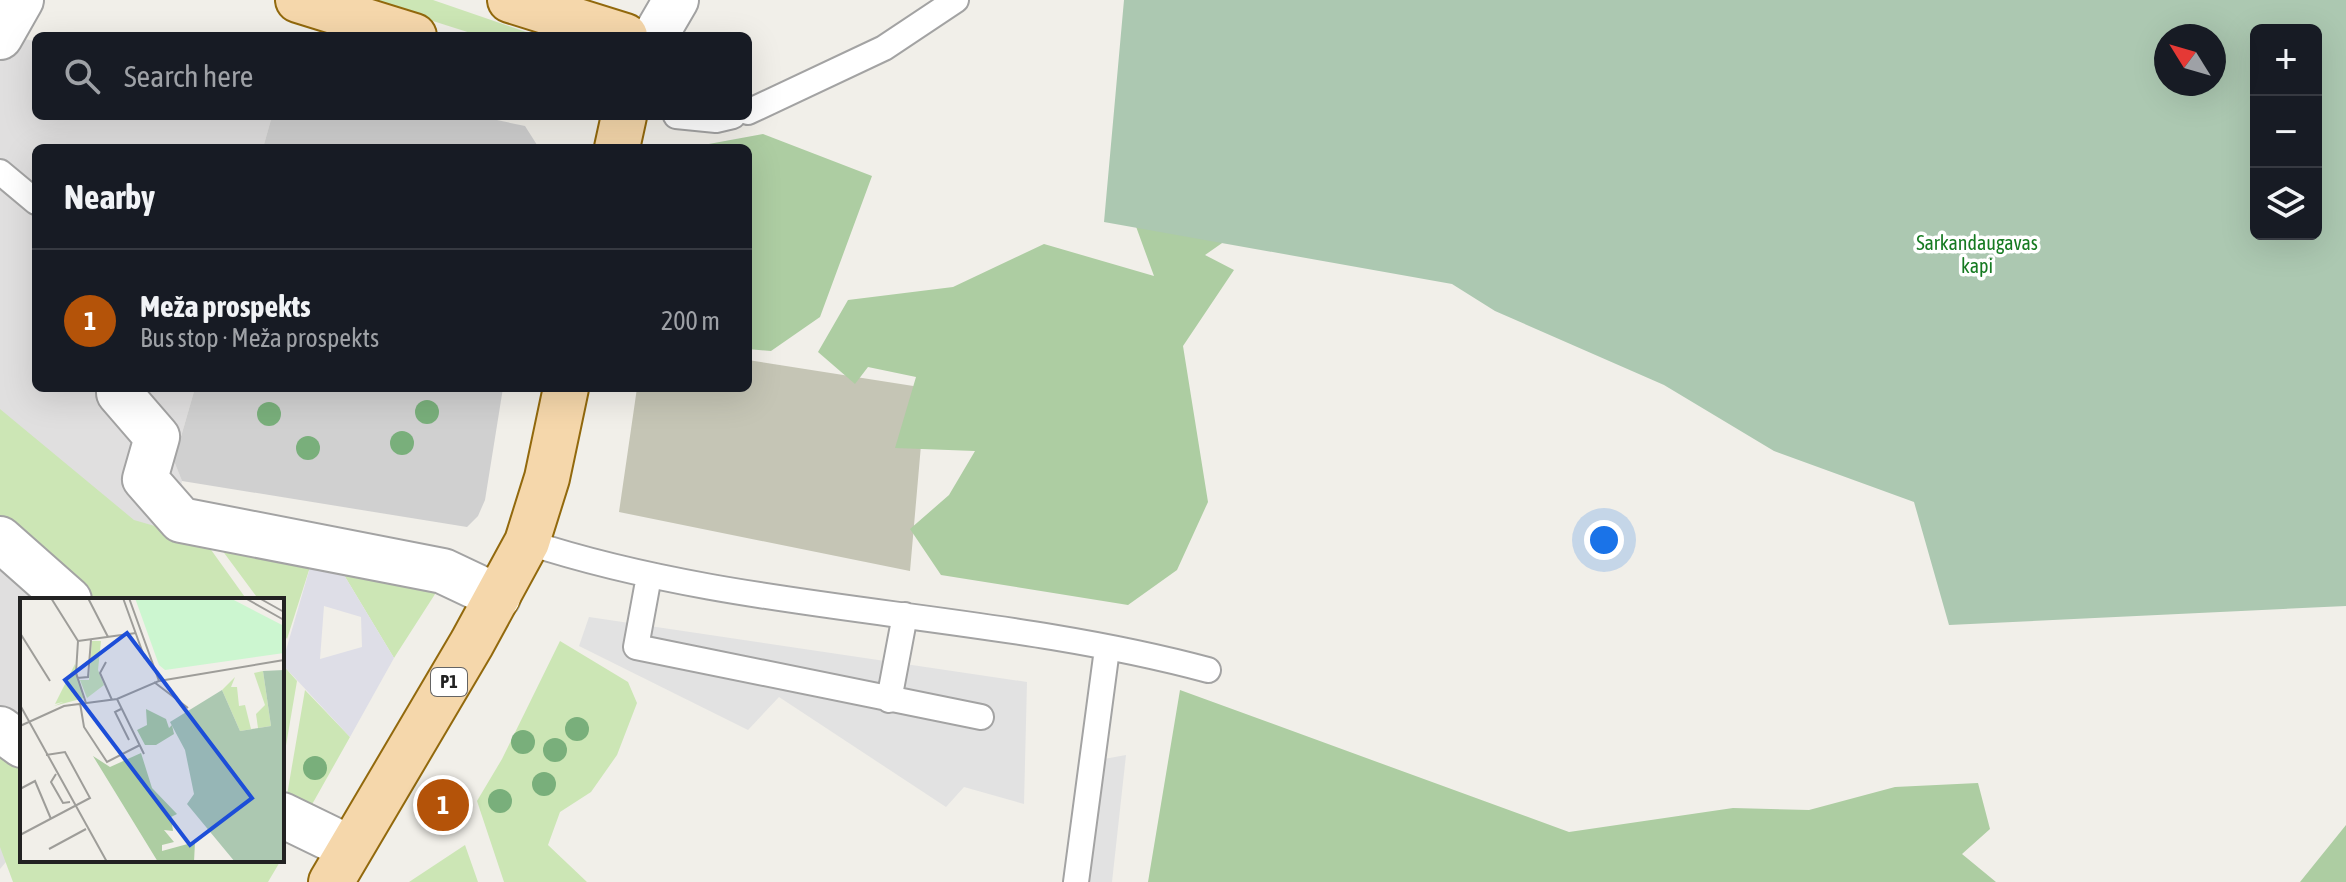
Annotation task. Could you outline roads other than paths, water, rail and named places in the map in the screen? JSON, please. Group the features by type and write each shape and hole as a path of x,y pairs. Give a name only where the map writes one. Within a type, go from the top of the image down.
{"main road":[{"path":"298,0 401,32"},
{"path":"510,0 612,32"},
{"path":"618,144 623,120"},
{"name":"P1","path":"340,865 498,597 527,542 547,478 565,392"}],"street":[{"path":"0,37 21,0"},
{"path":"657,32 676,0"},
{"path":"119,393 157,437 145,479 181,520 443,571 498,597"},
{"path":"0,539 67,598"},
{"path":"0,729 20,744"},
{"path":"284,817 340,865"}],"lane":[{"path":"752,110 884,48 956,0"},
{"path":"0,172 32,199"},
{"path":"527,542 587,562 649,576 905,615 1107,649 1208,670"},
{"path":"649,576 636,647 981,717"},
{"path":"889,700 905,615"},
{"path":"1076,882 1107,649"}],"place":[{"name":"Meža prospekts","path":"443,805"}],"park label":[{"name":"Sarkandaugavas kapi","path":"1977,254"}]}
